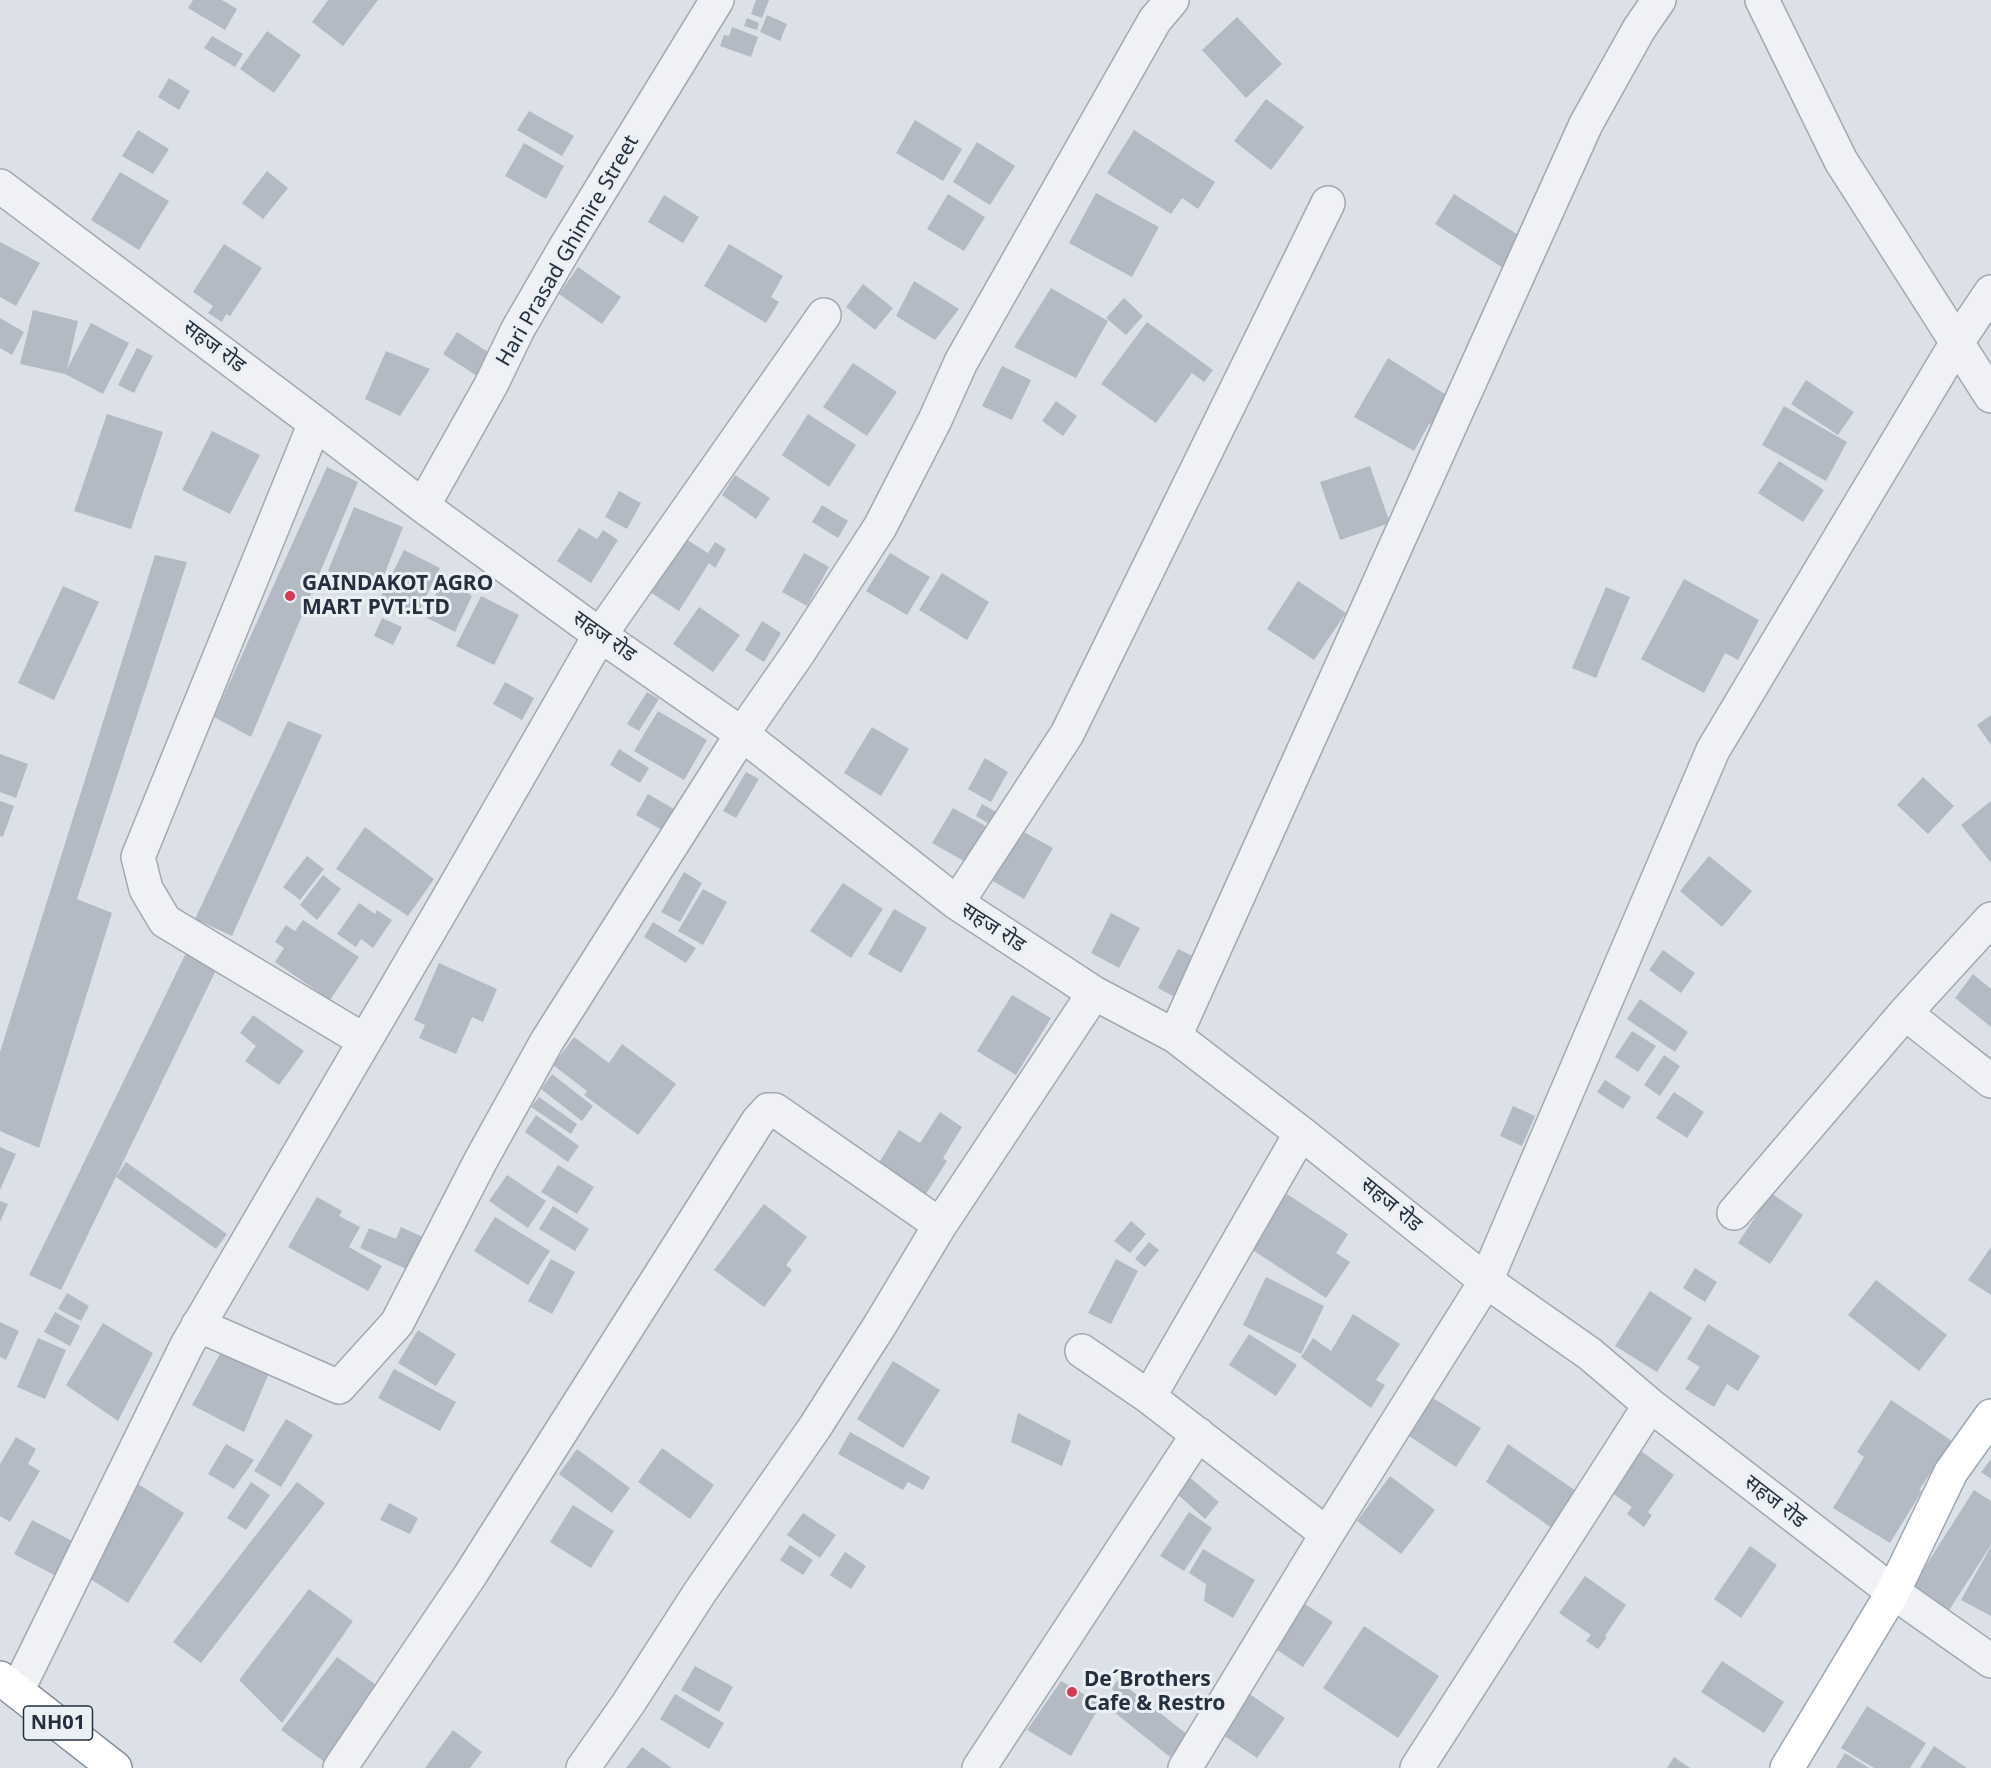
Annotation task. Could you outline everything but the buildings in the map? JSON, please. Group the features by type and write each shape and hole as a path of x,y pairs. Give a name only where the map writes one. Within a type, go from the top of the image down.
{"main road":[{"path":"1787,1768 1893,1592 1951,1472 1991,1416"},
{"name":"NH01","path":"8,1684 115,1768"}],"street":[{"name":"Hari Prasad Ghimire Street","path":"423,506 491,385 518,329 565,248 717,0"},
{"path":"198,1325 339,1387 397,1323 481,1160 547,1041 742,734 799,652 880,527 935,420 961,362 1155,20 1172,0"},
{"path":"1175,1036 1586,124 1639,29 1659,0"},
{"path":"1761,0 1841,161 1991,396"},
{"name":"सहज रोड","path":"0,186 423,506 742,734 957,903 1094,993 1175,1036 1486,1281 1590,1354 1650,1405 1893,1592 1991,1661"},
{"path":"957,903 1067,734 1328,203"},
{"path":"1185,1768 1327,1534 1486,1281 1713,750 1956,344 1991,292"},
{"path":"8,1684 198,1325 600,634 824,315"},
{"path":"315,423 138,857 146,889 165,921 365,1041"},
{"path":"1734,1213 1905,1013 1991,919"},
{"path":"583,1768 628,1704 700,1592 815,1428 940,1225 1094,993"},
{"path":"1905,1013 1991,1081"},
{"path":"340,1768 469,1577 758,1121 768,1110 775,1110 940,1225"},
{"path":"1149,1397 1301,1133"},
{"path":"1082,1352 1149,1397 1327,1534"},
{"path":"1417,1768 1650,1405"},
{"path":"979,1768 1198,1434"}],"place":[{"name":"GAINDAKOT AGRO MART PVT.LTD","path":"290,596"},
{"name":"De´Brothers Cafe & Restro","path":"1072,1692"}]}
